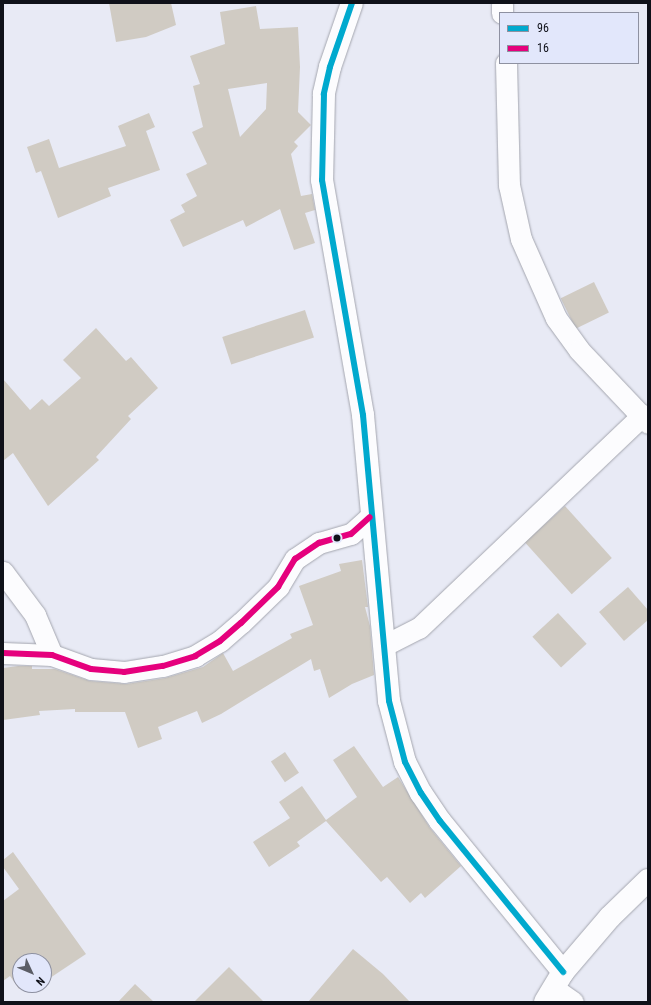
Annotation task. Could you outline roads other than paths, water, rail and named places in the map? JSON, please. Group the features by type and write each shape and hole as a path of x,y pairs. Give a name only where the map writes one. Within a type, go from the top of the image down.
{"main road":[{"path":"352,3 330,67 324,94 322,180 363,415 370,517 385,645 389,701 405,762 421,793 553,987 610,917 648,880"}],"street":[{"path":"385,645 419,628 646,419 578,350 544,295 521,239 509,185 506,64"},
{"path":"3,653 52,655 91,669 124,672 163,666 195,656 220,641 241,624 278,587 295,560 319,543 351,534 370,517"},
{"path":"3,572 35,615 52,655"},
{"path":"553,987 573,1002"}]}
